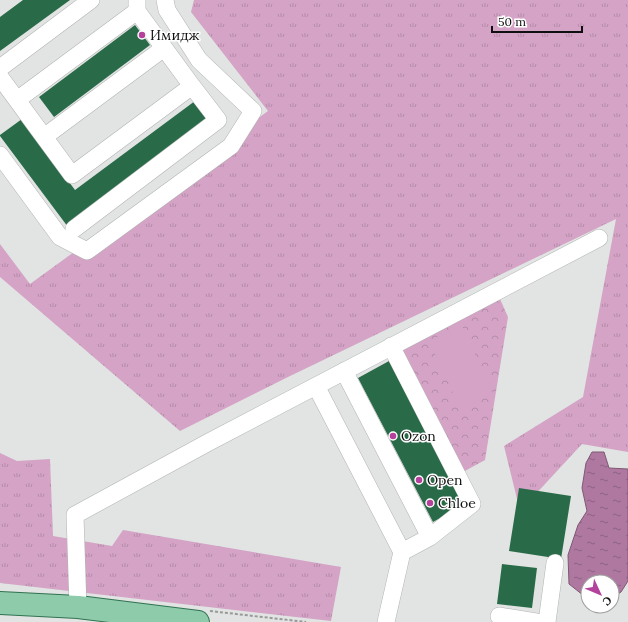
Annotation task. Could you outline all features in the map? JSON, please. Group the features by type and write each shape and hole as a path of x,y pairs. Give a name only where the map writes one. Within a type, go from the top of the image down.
{"main road":[{"path":"0,603 78,607 198,622"}],"lane":[{"path":"0,68 91,0"},
{"path":"0,155 60,237 87,251 231,146 253,111 199,60 167,10 165,0"},
{"path":"17,100 137,6 164,48 218,120 74,229"},
{"path":"44,137 164,48"},
{"path":"0,77 72,175 192,86"},
{"path":"78,607 75,515 149,474 391,346 600,238"},
{"path":"391,346 472,504 430,537 402,552"},
{"path":"344,371 430,537"},
{"path":"316,386 402,552 386,622"},
{"path":"547,622 555,563"},
{"path":"499,616 536,622"}],"green space":[{"path":"194,0 628,0 628,452 582,444 520,511 504,446 583,397 616,219 288,377 180,431 0,277 0,244 30,284 268,111 191,12"},
{"path":"500,299 508,317 485,460 463,472 401,351"},
{"path":"462,326 493,393 460,408 429,341"},
{"path":"0,453 17,461 50,459 53,536 112,546 123,530 341,567 331,621 0,583"}],"water":[{"path":"592,452 604,452 609,468 628,469 628,581 620,593 620,574 580,574 580,593 569,584 568,555 578,525 587,511 582,488 586,463"}],"building":[{"path":"23,0 70,0 0,51 0,17"},
{"path":"135,25 150,45 54,117 39,97"},
{"path":"199,98 214,118 68,227 0,136 22,119 75,190"},
{"path":"389,361 464,505 433,522 358,378"},
{"path":"519,488 571,496 561,559 509,551"},
{"path":"502,564 537,568 532,608 497,604"}],"place":[{"name":"Имидж","path":"142,35"},
{"name":"Ozon","path":"393,436"},
{"name":"Open","path":"419,480"},
{"name":"Chloe","path":"430,503"}]}
